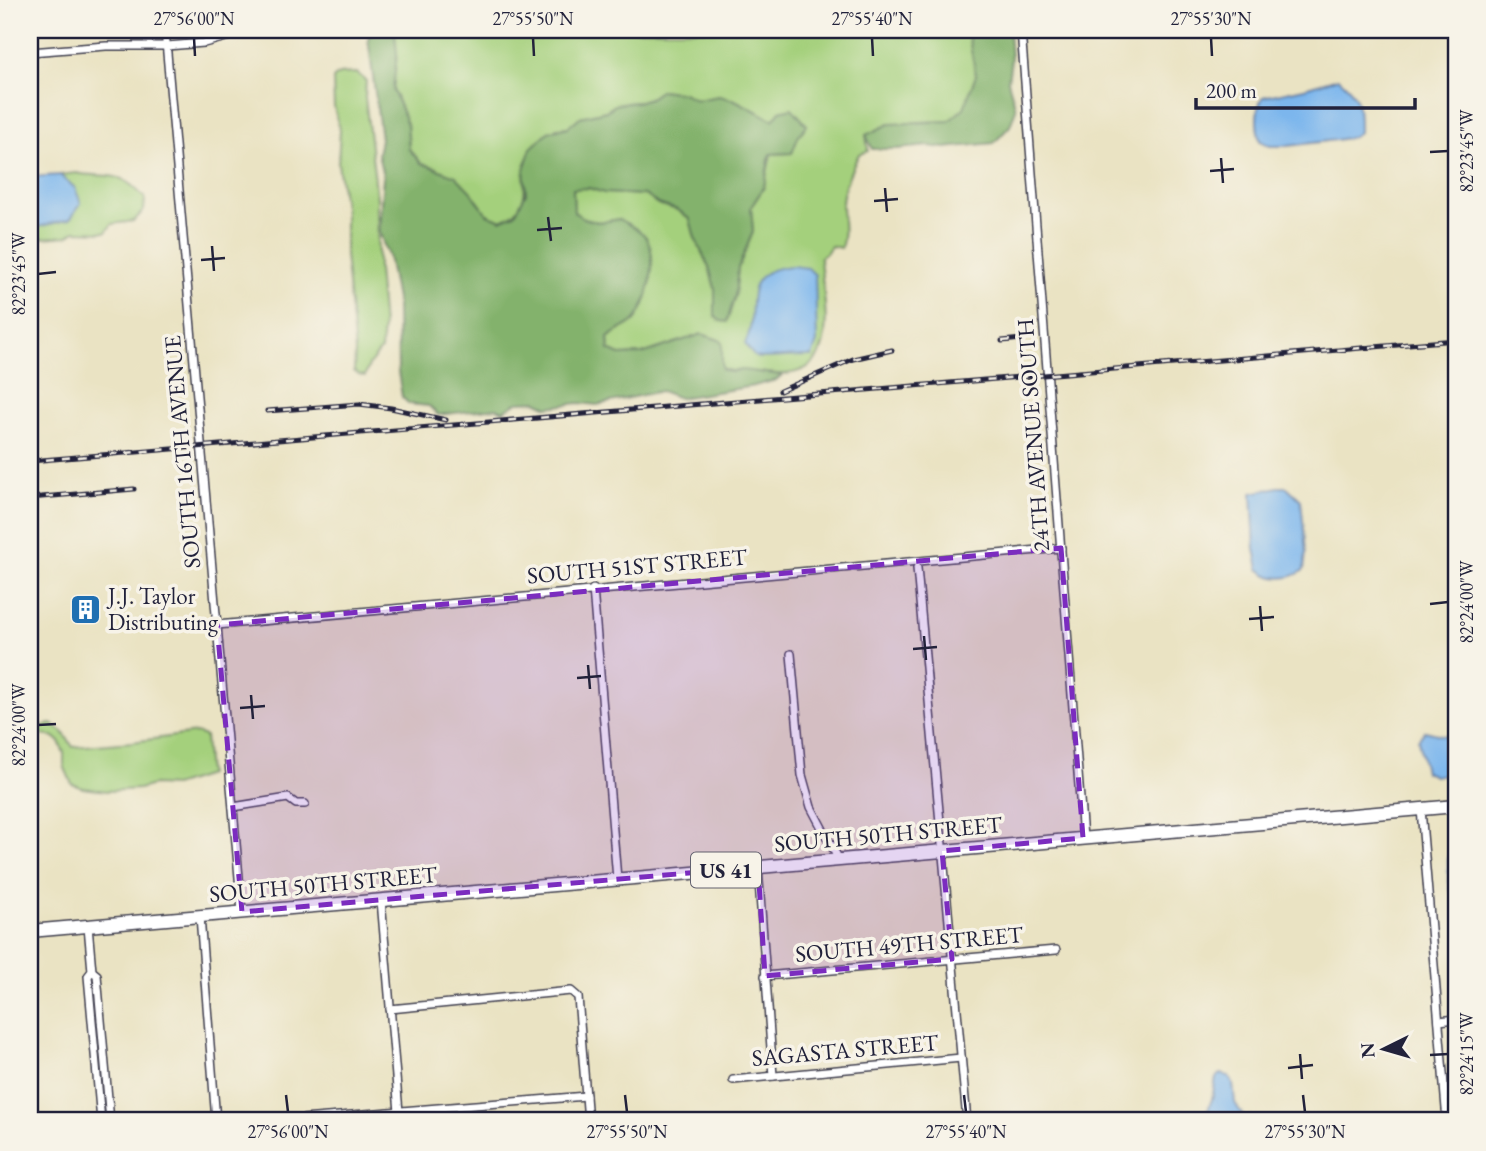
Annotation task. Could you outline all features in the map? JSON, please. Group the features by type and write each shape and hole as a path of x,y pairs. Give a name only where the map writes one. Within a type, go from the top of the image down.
{"main road":[{"name":"SOUTH 50TH STREET","path":"30,931 1456,806"}],"street":[{"name":"SOUTH 16TH AVENUE","path":"165,30 242,912"},
{"path":"30,52 204,43 252,30"},
{"name":"24TH AVENUE SOUTH","path":"1021,30 1083,838"},
{"name":"SOUTH 51ST STREET","path":"217,625 1061,548"},
{"path":"917,568 967,1121"},
{"path":"593,589 617,879"},
{"path":"791,654 802,775 811,807 839,860"},
{"path":"233,807 288,798 296,804 305,804"},
{"path":"1421,809 1447,1121"},
{"path":"758,867 773,1076"},
{"path":"381,900 399,1112"},
{"path":"200,916 216,1121"},
{"path":"88,926 92,971 88,976 101,1121"},
{"name":"SOUTH 49TH STREET","path":"765,976 1056,950"},
{"path":"92,971 97,975 110,1121"},
{"path":"390,1009 568,991 578,997 588,1121"},
{"path":"1439,1021 1456,1020"},
{"name":"SAGASTA STREET","path":"733,1080 961,1058"},
{"path":"278,1121 586,1096"}],"highlighted area":[{"path":"1061,548 1083,838 942,851 952,959 765,976 758,867 242,912 217,625"}],"green space":[{"path":"373,30 390,30 395,33 397,54 393,90 407,124 409,149 421,163 456,176 487,214 501,220 515,214 526,193 524,169 531,148 548,132 568,127 580,117 606,111 617,104 650,98 661,90 683,93 697,100 719,96 735,100 773,120 780,111 792,108 807,125 799,135 792,153 770,154 764,187 751,207 753,232 738,268 735,296 727,322 720,321 715,316 715,288 690,219 678,210 658,204 645,195 604,193 589,188 573,189 574,212 585,219 595,221 619,219 644,234 650,246 651,280 644,303 635,320 608,338 609,350 620,355 642,354 702,334 722,341 722,369 730,372 742,370 782,375 776,380 754,386 679,398 661,391 597,405 579,403 548,407 536,401 518,402 503,411 497,408 438,415 429,406 409,404 402,397 398,372 397,305 388,256 379,231 383,176 378,154 381,139 368,38"},
{"path":"390,30 967,30 977,75 965,108 949,121 914,122 866,135 868,151 859,154 844,190 841,248 831,246 820,258 826,319 819,355 808,367 791,373 737,372 722,368 722,341 702,334 642,354 620,355 609,350 608,338 636,319 651,281 619,219 595,222 574,212 573,188 645,195 658,204 678,210 690,219 715,288 715,316 735,296 738,268 753,232 751,207 764,187 771,154 792,153 799,135 807,125 792,109 780,111 773,120 735,100 719,96 697,100 683,93 661,90 650,98 617,104 606,111 581,117 568,127 556,128 524,169 523,200 516,211 502,220 487,214 472,193 437,168 421,163 409,148 407,124 393,90 395,34"},
{"path":"967,30 1009,30 1011,59 1008,81 1016,109 1010,126 994,143 945,148 929,146 872,149 866,135 889,124 949,121 964,108 976,75"},
{"path":"357,73 366,81 365,97 377,198 378,270 383,326 381,350 369,365 365,376 354,371 355,352 345,255 345,214 338,163 340,130 334,107 333,79 339,74"},
{"path":"76,173 112,176 125,181 145,198 144,210 134,221 112,224 106,232 75,231 68,236 30,239 30,229 70,219 75,188 60,175"},
{"path":"52,724 63,732 73,747 196,733 205,736 208,775 174,786 153,785 139,789 107,791 83,788 72,784 64,766 64,753 59,741 54,737 37,734 34,737 30,734 30,728"}],"water":[{"path":"1338,78 1351,90 1357,101 1359,132 1353,137 1288,146 1270,146 1260,141 1257,118 1263,97"},
{"path":"60,175 75,188 81,203 70,219 30,229 30,177"},
{"path":"792,266 808,268 815,275 817,342 812,356 756,357 745,344 756,284 762,276 774,269"},
{"path":"1287,487 1301,500 1306,552 1304,570 1281,578 1270,576 1259,569 1255,549 1252,493"},
{"path":"1456,730 1456,772 1434,776 1425,772 1418,740 1425,731 1445,736"},
{"path":"1456,833 1456,901 1450,886 1448,867 1450,848"},
{"path":"1221,1074 1229,1076 1233,1084 1235,1103 1246,1121 1207,1121 1205,1118 1216,1078"}],"railway":[{"path":"1002,341 1022,339"},
{"path":"30,461 1456,340"},
{"path":"780,391 853,359 892,350"},
{"path":"267,411 359,404 446,420"},
{"path":"30,498 134,489"}],"place":[{"name":"J.J. Taylor Distributing","path":"85,609"}]}
